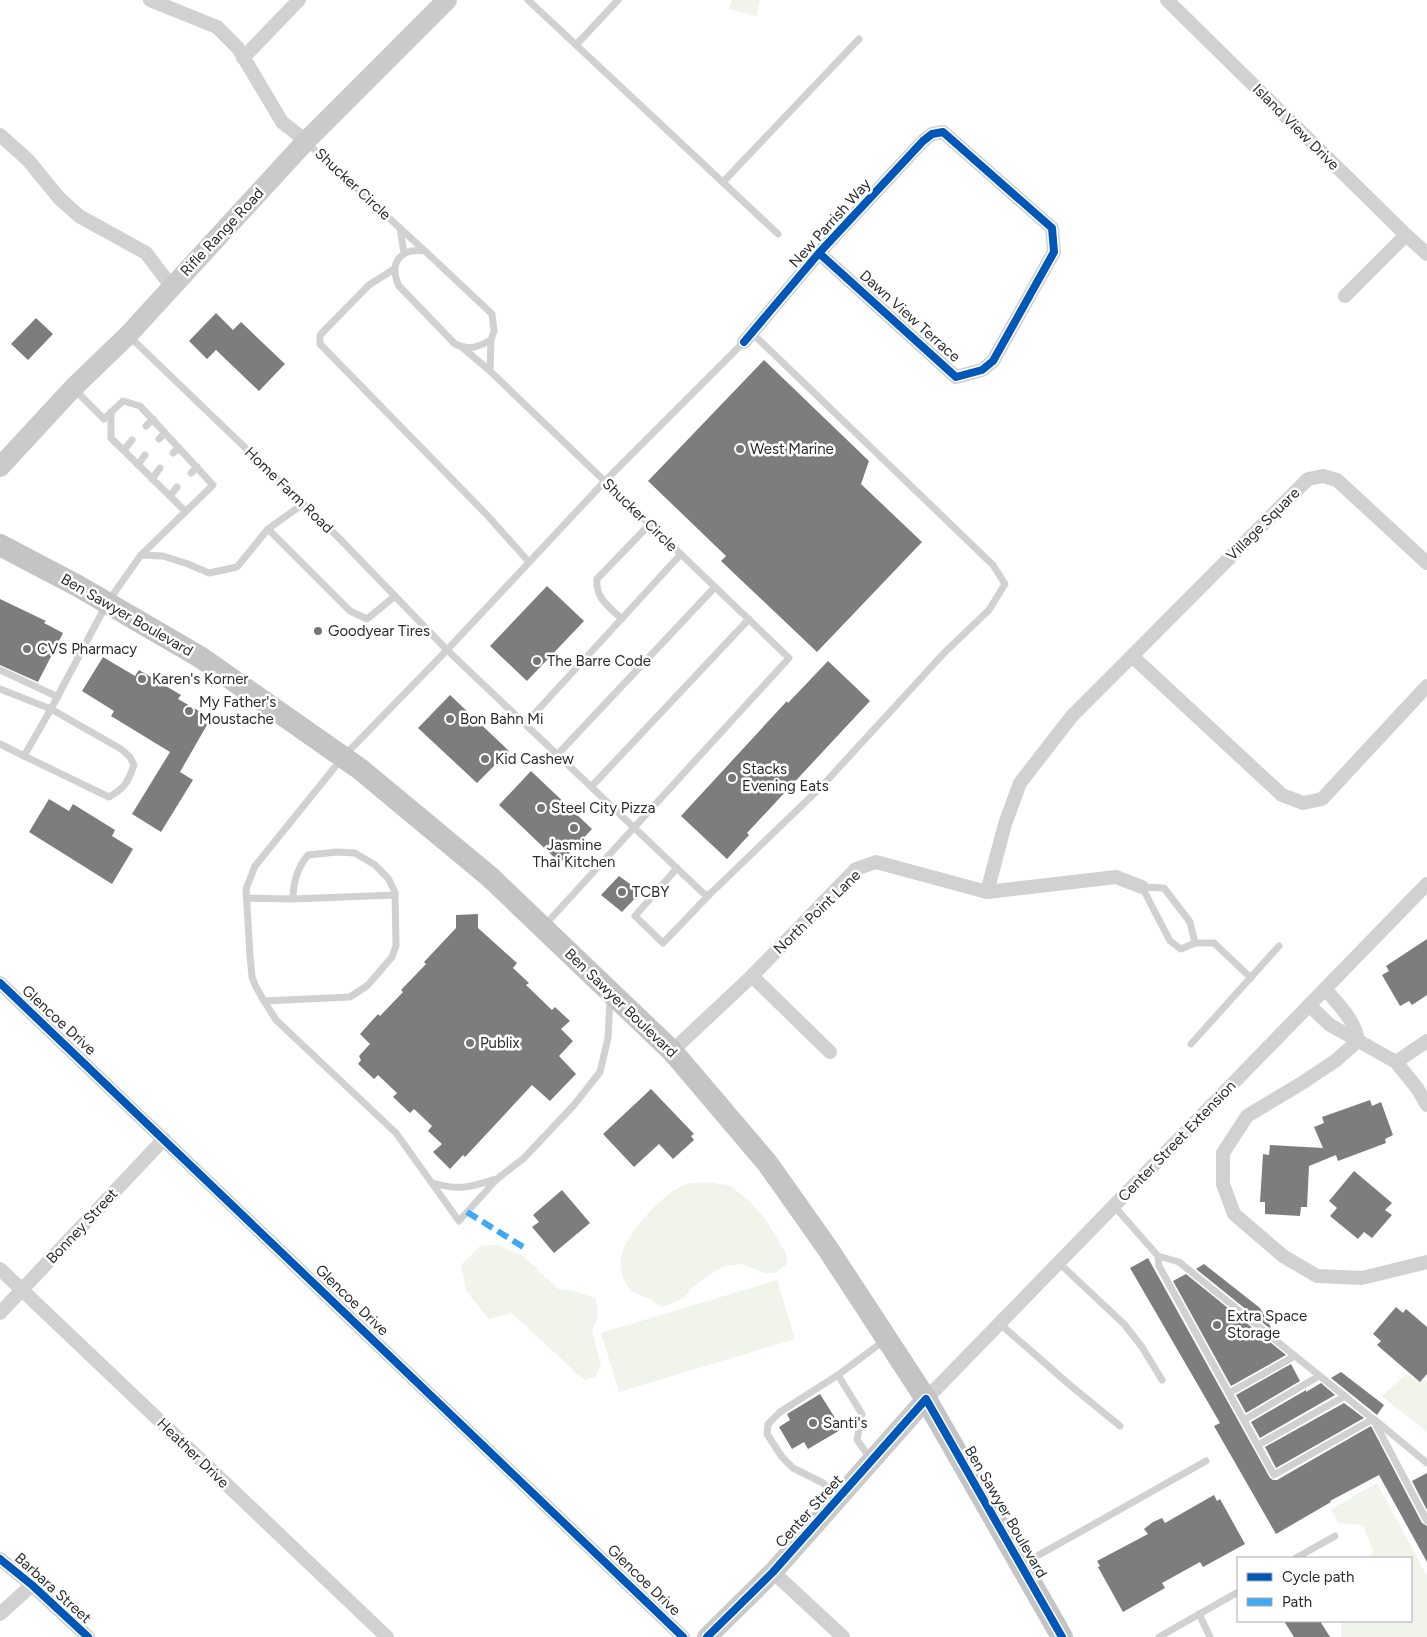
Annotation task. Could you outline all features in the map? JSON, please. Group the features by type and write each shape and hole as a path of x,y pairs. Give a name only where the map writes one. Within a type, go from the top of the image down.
{"main road":[{"name":"Rifle Range Road","path":"0,467 73,388 128,334 306,141 447,0"},
{"name":"Ben Sawyer Boulevard","path":"0,545 200,657 367,775 490,876 672,1051 768,1164 828,1249 926,1399 1062,1637"},
{"name":"Center Street","path":"707,1637 773,1572 926,1399"}],"street":[{"path":"150,0 217,27 238,48 282,122 306,141"},
{"path":"243,58 299,0"},
{"name":"Island View Drive","path":"1167,0 1427,254"},
{"name":"New Parrish Way","path":"748,338 819,253 923,141 932,134 944,132"},
{"name":"Dawn View Terrace","path":"819,253 956,377 982,370 993,361 1054,252 1052,228 944,132"},
{"path":"0,135 28,160 59,198 79,216 146,253 171,286"},
{"path":"1345,296 1406,235"},
{"name":"Village Square","path":"987,892 1005,824 1020,784 1072,716 1308,479 1323,476 1337,480 1427,563"},
{"path":"1132,656 1282,796 1303,803 1322,799 1427,686"},
{"name":"North Point Lane","path":"672,1051 752,976 856,869 876,862 987,892 1116,877 1142,887"},
{"name":"Center Street Extension","path":"926,1399 1427,884"},
{"path":"752,976 830,1052"},
{"name":"Glencoe Drive","path":"0,983 683,1637"},
{"path":"1325,989 1350,1019 1356,1029 1358,1041"},
{"path":"1309,1005 1330,1025 1396,1062 1417,1088 1427,1105"},
{"path":"1358,1041 1324,1068 1247,1116 1223,1153 1223,1184 1234,1214 1283,1256 1317,1276 1362,1278 1427,1262"},
{"path":"1396,1062 1427,1041"},
{"name":"Bonney Street","path":"0,1312 164,1139"},
{"name":"Heather Drive","path":"0,1269 387,1637"},
{"name":"Barbara Street","path":"0,1559 32,1585 88,1637"},
{"path":"773,1572 843,1637"},
{"path":"0,1614 32,1585"}],"lane":[{"path":"528,0 778,234"},
{"path":"576,44 618,0"},
{"path":"723,182 859,39"},
{"name":"Shucker Circle","path":"306,141 492,314 494,331 491,340 490,371"},
{"name":"Shucker Circle","path":"400,228 404,253"},
{"path":"425,251 410,250 398,258 394,268 369,285 320,335 320,344 486,514 529,562"},
{"name":"Shucker Circle","path":"394,268 399,286 455,344 490,371 790,658 634,828"},
{"name":"Home Farm Road","path":"128,334 303,504 447,650 676,868 709,895"},
{"path":"611,992 608,1038 600,1072 574,1105 524,1158 497,1179 459,1221 396,1133 276,1020 252,977 246,889 255,866 343,758 605,481 748,338 993,565 1005,584 989,610 945,652 822,786 709,895 663,943 635,916 676,868"},
{"path":"462,348 471,348 491,340"},
{"path":"24,756 58,697 106,603 141,555 213,484 194,470 176,450 165,433 140,406 123,402 104,418 73,388"},
{"path":"112,412 112,438 185,511"},
{"path":"146,426 153,419"},
{"path":"160,439 165,433"},
{"path":"124,450 132,440"},
{"path":"138,465 145,455"},
{"path":"152,478 160,468"},
{"path":"170,496 177,487"},
{"path":"141,555 162,556 209,573 237,567 268,529 303,504"},
{"path":"622,619 599,596 596,585 597,579 650,524"},
{"path":"268,529 350,611 367,619 395,596"},
{"path":"525,724 681,554"},
{"path":"558,754 715,587"},
{"path":"591,786 749,620"},
{"path":"0,670 58,697"},
{"path":"0,689 51,709 121,749 130,757 134,765 128,781 108,798 0,744"},
{"path":"543,928 634,828"},
{"path":"264,1001 350,997 368,985 392,957 396,946 395,895 388,878 375,865 355,854 336,852 308,854 299,866 293,886 293,899"},
{"path":"1142,887 1164,888 1190,922 1195,943"},
{"path":"1142,887 1170,941 1182,949 1195,943 1214,943 1251,978"},
{"path":"247,898 293,899 395,895"},
{"path":"1191,1044 1279,946"},
{"path":"433,1183 450,1188 470,1188 497,1179"},
{"path":"1114,1206 1158,1256 1179,1262 1427,1463"},
{"path":"1158,1256 1159,1266 1274,1475 1372,1419"},
{"path":"1059,1263 1124,1324 1142,1347 1162,1380"},
{"path":"1000,1324 1120,1426"},
{"path":"839,1498 823,1483 793,1468 782,1457 767,1434 768,1424 780,1412 838,1375 887,1339"},
{"path":"1229,1393 1295,1356"},
{"path":"838,1375 862,1414 857,1440 872,1461"},
{"path":"1244,1420 1319,1376"},
{"path":"1258,1445 1345,1396"},
{"path":"1372,1419 1427,1520"},
{"path":"1020,1566 1206,1461"},
{"path":"1298,1557 1335,1536"},
{"path":"1159,1637 1237,1593"},
{"path":"1199,1614 1210,1637"}],"shaded area":[{"path":"732,0 760,0 756,16 729,9"},
{"path":"707,1182 731,1186 750,1202 765,1219 786,1253 787,1264 775,1273 765,1273 742,1264 723,1266 694,1286 683,1298 661,1307 648,1298 634,1292 626,1284 621,1266 624,1248 647,1214 668,1195 687,1184"},
{"path":"498,1245 523,1256 558,1289 571,1290 595,1298 598,1314 592,1330 601,1365 595,1377 584,1380 512,1313 489,1319 466,1291 461,1265 480,1246"},
{"path":"777,1280 795,1339 619,1392 601,1333"},
{"path":"1406,1375 1427,1381 1427,1432 1382,1396"},
{"path":"1377,1483 1427,1576 1427,1637 1341,1637 1341,1622 1412,1622 1412,1557 1367,1557 1374,1552 1363,1525 1338,1523 1331,1509"}],"building":[{"path":"216,313 233,330 241,322 285,364 259,391 216,350 207,359 189,341"},
{"path":"36,318 53,334 28,360 11,344"},
{"path":"764,360 869,461 861,484 922,542 817,652 721,561 726,556 648,481"},
{"path":"547,586 584,621 527,681 490,646"},
{"name":"CVS Pharmacy","path":"0,599 46,621 44,623 63,633 38,682 0,665"},
{"path":"103,657 135,676 139,670 181,695 178,699 211,718 180,772 193,780 161,832 132,814 170,752 111,716 114,711 82,691"},
{"path":"828,661 870,701 747,833 749,835 727,859 681,816 787,701 788,703"},
{"path":"450,695 509,751 477,783 418,728"},
{"path":"531,771 592,829 560,863 499,805"},
{"path":"49,799 69,811 73,804 115,830 112,836 133,849 112,884 29,832"},
{"path":"619,876 641,892 622,912 601,895"},
{"name":"Publix","path":"478,914 478,928 517,963 513,968 529,983 526,985 552,1010 555,1007 570,1021 561,1029 573,1041 559,1056 576,1074 550,1101 532,1085 465,1157 463,1155 450,1169 433,1152 442,1144 428,1131 432,1126 414,1109 410,1113 393,1097 397,1093 378,1075 374,1079 358,1064 361,1060 359,1056 370,1044 360,1034 378,1014 380,1016 403,992 401,990 426,964 424,962 456,928 456,915"},
{"path":"1427,939 1427,995 1412,1005 1409,1001 1400,1006 1382,975 1389,971 1386,966"},
{"path":"651,1089 694,1134 691,1136 694,1140 673,1159 659,1144 634,1167 603,1134"},
{"path":"1370,1100 1372,1106 1381,1102 1393,1135 1385,1139 1386,1143 1338,1161 1336,1155 1309,1166 1307,1207 1301,1207 1300,1216 1265,1214 1265,1202 1260,1202 1263,1154 1269,1155 1270,1145 1323,1148 1314,1127 1324,1123 1322,1117"},
{"path":"1354,1171 1392,1203 1385,1210 1392,1215 1372,1238 1364,1232 1358,1239 1330,1216 1337,1208 1329,1201"},
{"path":"562,1190 590,1223 554,1253 532,1227 539,1222 533,1215"},
{"path":"1148,1258 1270,1478 1277,1480 1371,1426 1422,1523 1427,1526 1427,1562 1379,1475 1330,1501 1276,1534 1214,1426 1220,1423 1130,1268"},
{"path":"1204,1264 1260,1308 1273,1331 1196,1269"},
{"path":"1186,1274 1286,1355 1231,1386 1173,1281"},
{"path":"1396,1307 1403,1313 1406,1309 1427,1327 1427,1374 1420,1382 1377,1345 1381,1341 1373,1334"},
{"path":"1291,1364 1300,1381 1246,1413 1236,1395"},
{"path":"1341,1372 1384,1405 1377,1415 1331,1378"},
{"path":"1321,1383 1335,1395 1260,1438 1251,1422"},
{"path":"820,1394 842,1429 808,1449 804,1442 792,1449 779,1427 790,1420 787,1414"},
{"path":"1344,1403 1364,1418 1276,1468 1265,1447"},
{"path":"1427,1473 1427,1510 1412,1481"},
{"path":"1214,1495 1217,1501 1220,1499 1245,1544 1203,1567 1200,1562 1162,1583 1165,1588 1123,1612 1098,1567 1100,1566 1097,1561 1148,1534 1144,1529 1153,1522 1162,1518 1165,1523"},
{"path":"1285,1622 1321,1622 1330,1637 1294,1637"}],"marked path":[{"path":"467,1212 528,1250"}],"cycle path":[{"path":"744,342 819,253 923,141 932,134 943,132 1052,228 1054,252 993,361 982,370 956,377 819,253"},
{"path":"0,983 683,1637"},
{"path":"707,1637 773,1572 926,1399 1062,1637"},
{"path":"0,1559 32,1585 88,1637"}],"place":[{"name":"West Marine","path":"740,449"},
{"name":"Goodyear Tires","path":"318,631"},
{"name":"CVS Pharmacy","path":"27,649"},
{"name":"The Barre Code","path":"537,661"},
{"name":"Karen's Korner","path":"142,679"},
{"name":"My Father's Moustache","path":"189,711"},
{"name":"Bon Bahn Mi","path":"450,719"},
{"name":"Kid Cashew","path":"485,759"},
{"name":"Stacks Evening Eats","path":"732,778"},
{"name":"Steel City Pizza","path":"541,808"},
{"name":"Jasmine Thai Kitchen","path":"574,828"},
{"name":"TCBY","path":"622,892"},
{"name":"Publix","path":"470,1043"},
{"name":"Extra Space Storage","path":"1217,1325"},
{"name":"Santi's","path":"813,1423"}]}
